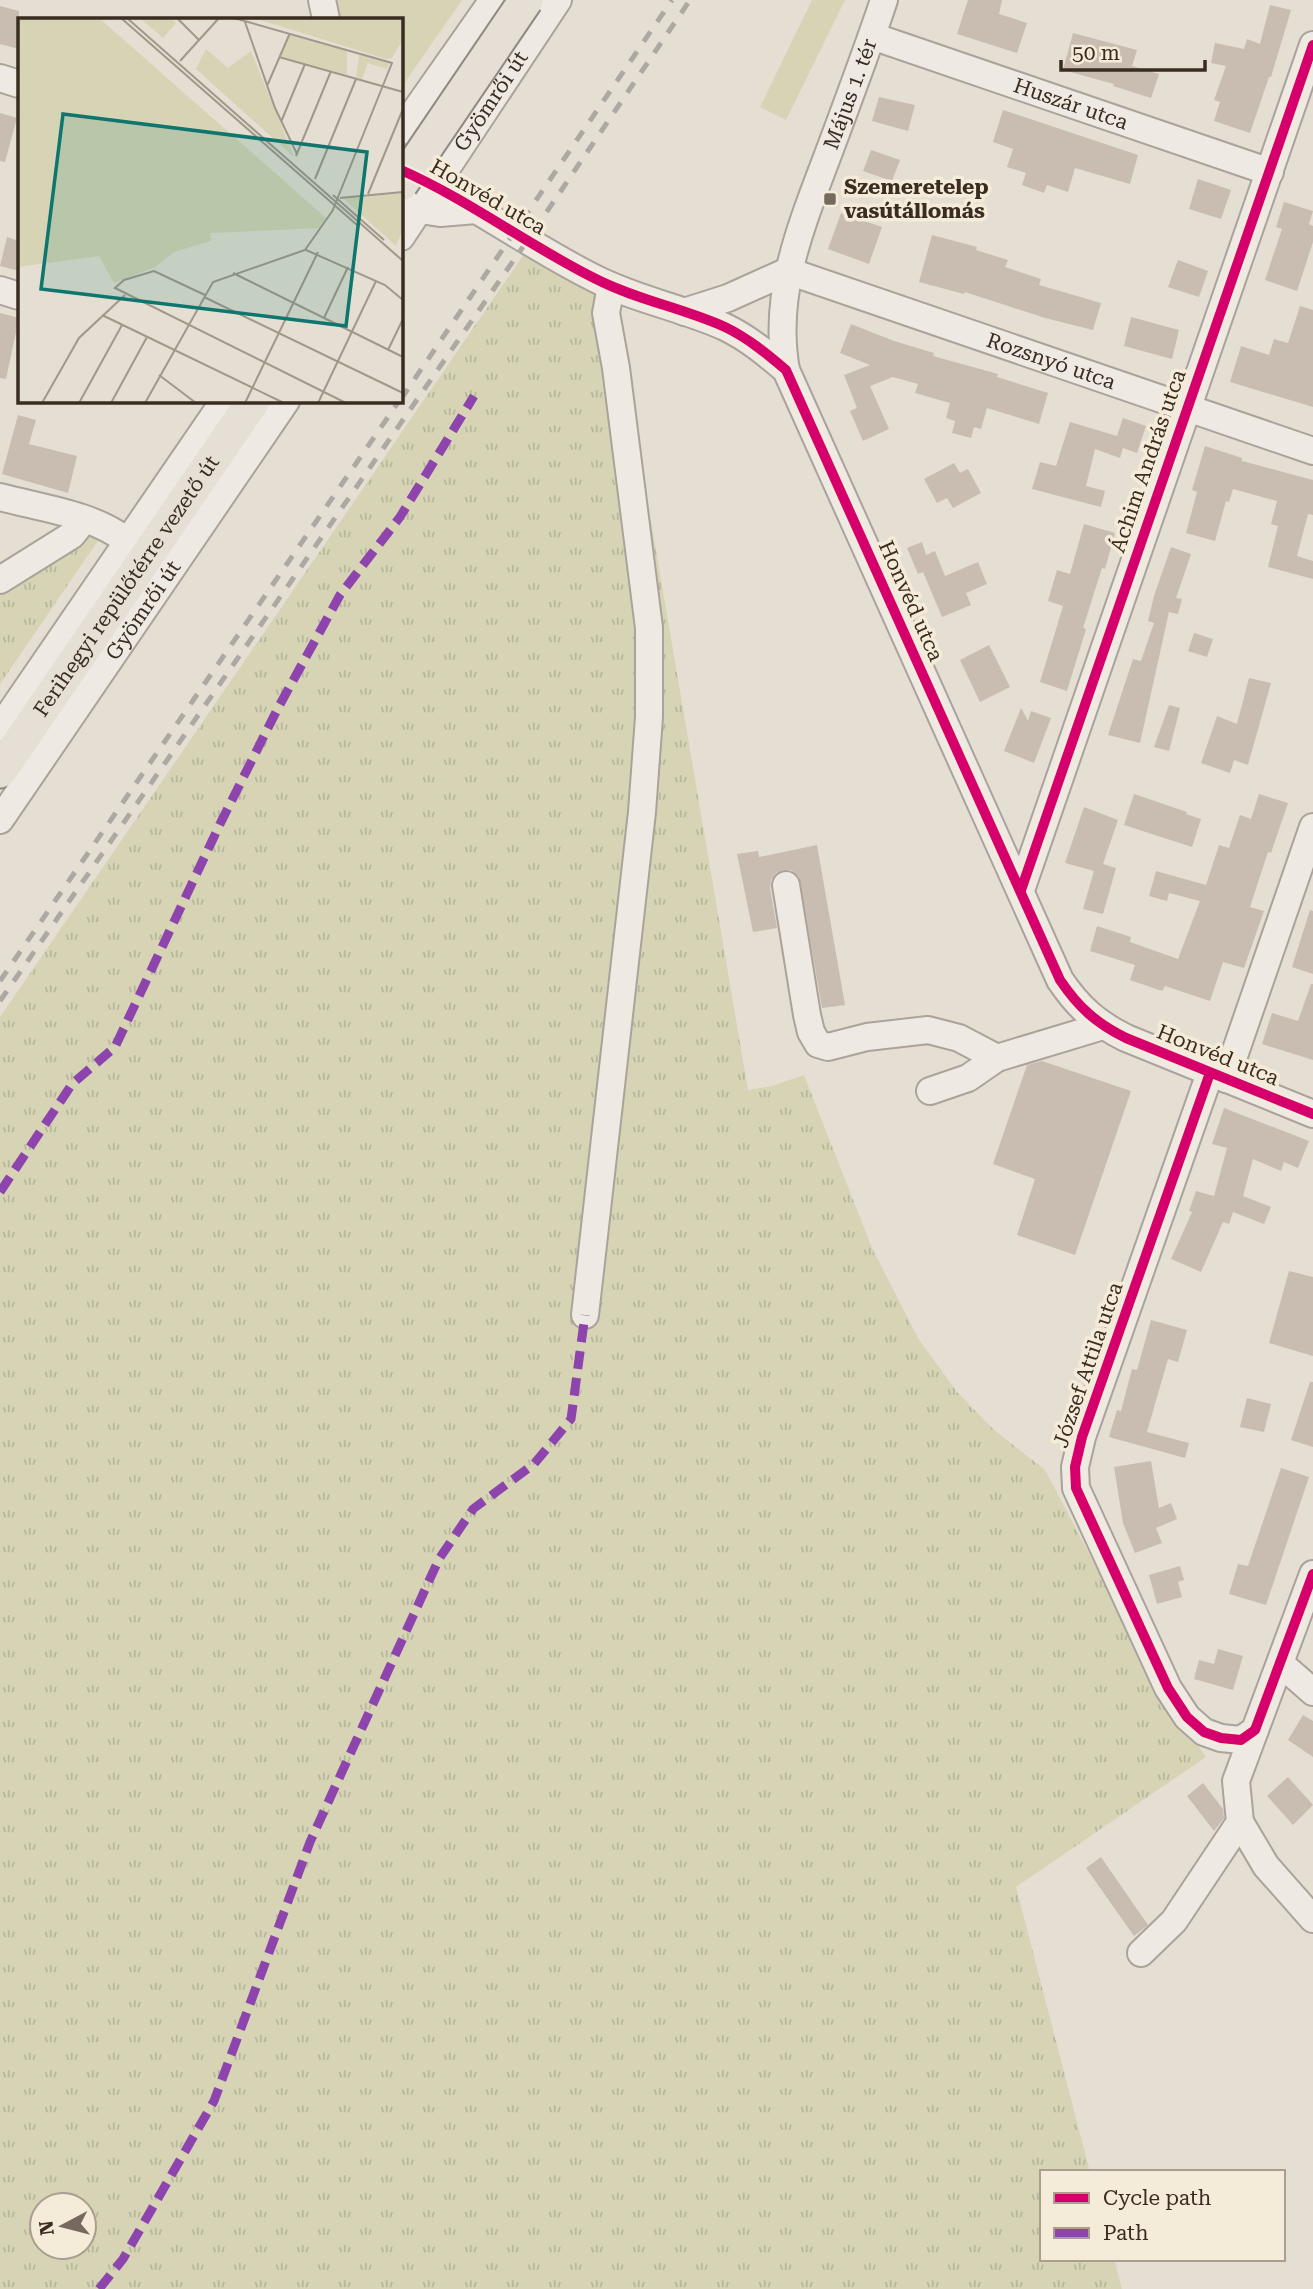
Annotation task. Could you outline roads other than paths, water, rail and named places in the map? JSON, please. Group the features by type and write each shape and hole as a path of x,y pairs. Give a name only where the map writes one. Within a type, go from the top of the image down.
{"main road":[{"path":"407,199 526,0"},
{"name":"Ferihegyi repülőtérre vezető út","path":"0,771 252,402"}],"street":[{"path":"322,0 326,18"},
{"path":"402,130 492,0"},
{"name":"Gyömrői út","path":"402,231 407,199 437,186 558,0"},
{"name":"Május 1. tér","path":"788,271 884,0"},
{"name":"Huszár utca","path":"872,36 1270,172"},
{"name":"Áchim András utca","path":"1021,891 1313,45"},
{"path":"0,78 18,84"},
{"path":"402,247 433,222 463,212 466,191 456,156"},
{"name":"Honvéd utca","path":"402,170 437,186 463,212"},
{"name":"Honvéd utca","path":"407,199 463,212 551,256 598,287 684,312 726,328 753,343 786,370 1060,980 1076,1004 1103,1026 1313,1114"},
{"path":"684,312 728,298 788,271"},
{"path":"786,370 781,342 782,309 788,271"},
{"name":"Rozsnyó utca","path":"788,271 1313,451"},
{"path":"585,1315 642,812 649,718 649,628 616,368 606,313 598,287"},
{"path":"0,290 18,296"},
{"path":"0,728 223,402"},
{"name":"Gyömrői út","path":"0,820 285,402"},
{"path":"0,496 110,529 127,541"},
{"path":"0,580 72,535 84,520"},
{"name":"József Attila utca","path":"1255,1730 1241,1740 1221,1738 1204,1731 1187,1717 1168,1688 1076,1488 1075,1467 1082,1437 1313,827"},
{"path":"786,885 805,1004 811,1032 818,1044 828,1047 867,1037 928,1030 959,1038 997,1058"},
{"path":"930,1091 968,1077 997,1058 1103,1026"},
{"path":"1313,1574 1236,1781 1240,1822 1266,1866 1313,1919"},
{"path":"1281,1664 1313,1692"},
{"path":"1141,1953 1174,1921 1240,1822"}],"railway":[{"path":"402,398 672,0"},
{"path":"0,1001 527,241 690,0"},
{"path":"0,981 398,402"}],"place":[{"name":"Szemeretelep vasútállomás","path":"830,199"}]}
